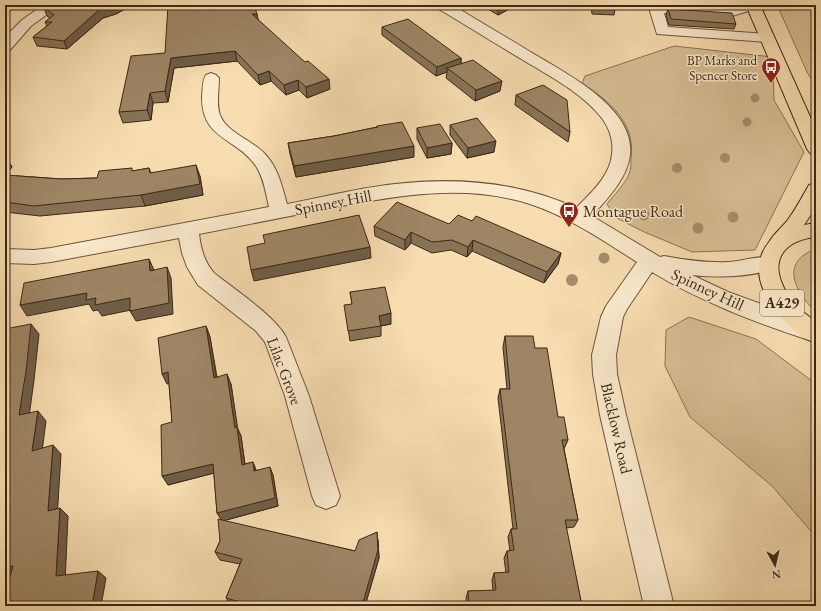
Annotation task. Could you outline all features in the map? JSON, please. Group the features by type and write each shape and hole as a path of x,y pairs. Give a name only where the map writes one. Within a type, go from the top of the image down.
{"main road":[{"path":"753,5 816,149"},
{"path":"768,264 772,253 798,221 816,189"},
{"path":"781,241 806,231 816,230"},
{"name":"A429","path":"768,264 770,280 778,298 794,317 814,333"}],"street":[{"path":"5,47 27,21 53,5"},
{"path":"442,5 577,88 602,108 615,125 621,149 618,166 604,188 579,218"},
{"path":"753,5 729,13 656,8 662,31 767,38"},
{"path":"211,78 212,115 226,131 254,153 263,163 268,171 280,212"},
{"name":"Spinney Hill","path":"5,256 34,257 51,255 394,190 448,186 491,190 523,196 548,204 579,218 693,285 730,301 814,333"},
{"name":"Lilac Grove","path":"188,230 192,253 197,267 206,279 264,325 275,337 297,396 326,496"},
{"name":"Spinney Hill","path":"649,260 682,267 730,271 768,264"},
{"name":"Blacklow Road","path":"649,260 617,306 612,317 604,355 605,374 613,415 659,606"}],"shaded area":[{"path":"788,5 809,5 816,15 816,87 807,72 778,7"},
{"path":"674,46 773,57 774,100 804,152 755,250 692,252 642,231 615,217 607,204 630,172 631,146 629,134 625,123 611,105 582,83 585,76"},
{"path":"816,249 816,312 808,304 797,287 794,278 794,269 797,262 805,255"},
{"path":"689,317 756,339 816,384 816,537 772,486 690,417 665,366 666,330"}],"building":[{"path":"48,5 115,5 100,9 64,41 33,37 52,22 45,22 54,15 44,8"},
{"path":"168,5 254,5 257,14 252,14 305,62 308,61 329,79 306,87 298,80 284,85 269,71 258,75 235,51 171,58 165,91 150,93 147,110 119,112 131,56 165,53"},
{"path":"593,5 614,5 615,10 593,8"},
{"path":"668,9 732,13 736,24 671,19"},
{"path":"408,19 461,58 437,67 382,27"},
{"path":"473,60 502,81 476,90 447,68"},
{"path":"543,85 567,100 570,132 516,95"},
{"path":"477,118 496,141 468,148 450,125"},
{"path":"402,122 414,146 294,166 288,143 334,136"},
{"path":"440,124 452,143 427,148 417,128"},
{"path":"196,165 200,184 141,195 34,206 5,202 5,175 61,179 97,178 99,171 132,168 132,171 149,168 150,173"},
{"path":"397,202 449,224 458,215 472,221 476,216 561,253 547,272 473,240 468,247 452,240 432,242 411,232 405,240 374,226"},
{"path":"359,215 370,247 251,270 247,247 265,243 263,235"},
{"path":"149,259 150,271 167,267 169,303 130,311 130,298 95,305 96,298 86,300 87,293 20,305 24,283"},
{"path":"385,287 391,313 379,316 381,326 348,331 344,305 352,304 350,292"},
{"path":"31,324 19,415 38,411 32,451 53,445 48,511 60,508 56,576 98,571 92,606 5,606 5,596 13,566 5,568 5,553 10,509 5,510 5,329"},
{"path":"206,326 214,378 227,374 235,428 237,427 242,465 253,462 254,471 270,467 275,498 217,513 213,464 162,476 161,425 172,422 168,372 162,374 158,338"},
{"path":"505,336 533,336 535,348 547,348 558,417 564,417 568,440 562,440 578,520 565,520 582,606 469,606 468,591 496,590 494,573 509,572 507,551 514,550 511,529 517,529 500,389 510,389"},
{"path":"218,519 355,551 359,540 377,532 378,550 362,606 255,606 226,598 242,559 215,552 220,541"}],"place":[{"name":"BP Marks and Spencer Store","path":"771,84"},
{"name":"Montague Road","path":"569,228"}]}
